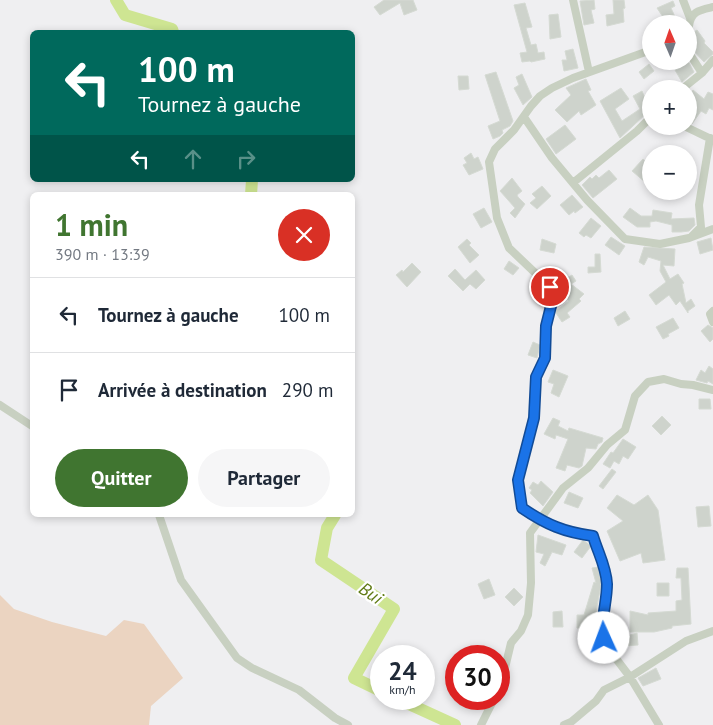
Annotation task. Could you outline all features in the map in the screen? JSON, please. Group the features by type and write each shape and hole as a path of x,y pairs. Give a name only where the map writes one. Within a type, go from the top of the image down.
{"street":[{"path":"573,0 590,72"},
{"path":"682,0 687,15"},
{"path":"693,15 695,12 713,7"},
{"path":"642,53 590,72 552,88 540,96 495,149 488,167 497,218 508,248 550,287 553,298 546,326 545,358 536,377 534,418 518,480 522,508 540,520 567,532 593,536 605,566 607,585 602,619 604,638 611,652 630,677 659,725"},
{"path":"693,80 713,60"},
{"path":"698,67 702,73"},
{"path":"524,117 552,158 574,182 587,200 625,238 660,244 689,238 713,229"},
{"path":"574,182 642,127"},
{"path":"689,238 701,227 699,205 711,139 697,132"},
{"path":"713,311 710,314 713,322"},
{"path":"510,647 511,643 521,631 528,615 531,583 530,533 563,488 588,468 607,445 625,430 635,396 648,382 664,379 713,390"},
{"path":"0,405 30,425"},
{"path":"160,517 181,580 237,658 252,668 299,690 335,718 348,725"},
{"path":"564,725 571,722 596,701 604,690 630,677 686,642 713,630"},
{"path":"481,725 488,710"}],"shaded area":[{"path":"0,595 14,609 52,622 106,636 124,620 144,624 183,678 151,706 149,725 0,725"}],"building":[{"path":"384,0 413,0 417,10 404,15 400,3 380,15 374,7"},
{"path":"594,0 595,9 591,10 594,23 584,25 580,1"},
{"path":"613,0 624,0 624,22 607,26 606,15 614,14"},
{"path":"673,1 675,6 671,8 674,15 662,15 657,8"},
{"path":"525,3 532,27 526,28 531,45 536,44 538,53 544,52 545,59 522,62 520,53 527,52 514,5"},
{"path":"558,14 561,37 550,39 549,15"},
{"path":"698,31 705,41 704,43 713,52 704,62 698,56"},
{"path":"573,49 578,68 564,71 562,60 567,60 565,51"},
{"path":"642,70 654,71 644,79 639,72"},
{"path":"675,70 693,70 694,72 684,80 681,80"},
{"path":"496,72 513,121 510,126 502,130 503,133 500,136 493,139 488,126 500,121 485,75"},
{"path":"522,74 532,97 523,105 514,88 519,85 516,77"},
{"path":"458,76 468,76 469,89 459,90"},
{"path":"586,79 591,90 588,91 596,105 581,115 579,111 567,122 555,110 571,95 566,88"},
{"path":"621,88 629,99 615,109 622,121 640,109 633,96 642,91 642,118 620,138 600,101"},
{"path":"708,92 713,94 713,110 709,108 706,114 701,111 697,117 697,93 704,99"},
{"path":"565,125 576,139 556,154 546,139"},
{"path":"471,153 474,159 478,157 483,169 469,175 463,165 467,163 464,158"},
{"path":"642,160 642,179 632,171"},
{"path":"609,170 617,179 593,198 582,185 590,177 592,179 596,175 599,178"},
{"path":"512,178 522,191 517,195 518,197 525,204 515,218 510,213 515,208 500,191"},
{"path":"542,186 551,196 537,209 530,203 536,198 532,194"},
{"path":"572,195 583,207 569,215 560,205"},
{"path":"484,208 492,222 481,228 473,214"},
{"path":"630,208 641,216 652,216 653,210 672,213 671,219 694,218 695,225 689,231 681,232 672,232 672,225 656,221 650,222 650,227 637,227 623,217"},
{"path":"591,218 601,226 591,238 586,235 584,237 579,233"},
{"path":"611,237 625,246 619,255 605,245"},
{"path":"711,238 713,250 700,254 697,242"},
{"path":"467,239 471,243 469,245 479,255 470,263 458,247"},
{"path":"542,239 556,244 554,253 540,250"},
{"path":"644,247 675,249 674,266 663,265 670,279 678,274 684,283 682,284 686,303 691,299 695,306 688,313 680,301 676,305 669,295 656,305 649,295 666,282 660,271 661,261 648,257 644,265 639,262"},
{"path":"595,254 600,254 601,272 588,273 588,267 595,267"},
{"path":"509,261 519,268 513,275 504,269"},
{"path":"412,263 421,272 407,287 396,275 402,270 403,272"},
{"path":"455,269 465,280 476,270 485,280 476,289 470,284 463,291 448,276"},
{"path":"565,274 567,278 572,275 576,281 571,284 584,294 579,299 581,301 567,313 570,317 562,322 556,311 569,301 554,281"},
{"path":"625,311 630,319 618,326 614,318"},
{"path":"673,318 679,328 663,339 656,327"},
{"path":"708,325 713,328 713,339 710,342 701,331"},
{"path":"533,342 540,345 537,358 528,355"},
{"path":"709,366 713,369 713,384 708,381 707,383 696,380 701,370 705,373"},
{"path":"553,370 568,376 559,397 551,393 554,384 548,382"},
{"path":"699,399 710,399 711,409 699,409"},
{"path":"662,416 671,425 661,435 652,426"},
{"path":"553,418 560,421 558,426 568,431 569,428 603,438 596,449 586,448 582,466 579,468 567,465 565,471 556,468 568,439 556,435 555,439 544,434"},
{"path":"623,439 636,447 628,459 623,456 619,464 614,461 610,468 603,464 611,452 613,453"},
{"path":"612,469 616,472 603,489 599,486"},
{"path":"541,481 553,492 543,506 530,493 532,490 529,488 533,482 538,485"},
{"path":"569,492 583,498 578,508 564,503"},
{"path":"617,495 634,505 648,495 658,510 665,560 643,563 641,553 620,561 607,531 623,521 607,508"},
{"path":"709,506 711,526 698,527 696,507"},
{"path":"538,535 566,545 562,555 552,552 545,566 540,563 544,554 536,552"},
{"path":"583,540 591,546 582,558 574,552"},
{"path":"599,567 601,585 595,617 598,617 597,630 577,628 577,615 584,615 594,582 596,583 592,568"},
{"path":"677,568 688,568 691,624 672,626 672,628 654,632 630,632 630,611 648,615 648,613 676,611 676,601 682,600 681,578 676,578"},
{"path":"489,579 495,595 484,599 478,584"},
{"path":"657,583 669,583 669,596 657,596"},
{"path":"514,588 523,597 514,606 505,597"},
{"path":"562,611 563,627 553,627 553,612"},
{"path":"637,633 638,645 624,646 623,639 630,638 630,635"},
{"path":"599,642 601,652 588,655 587,648 591,647 590,644"},
{"path":"656,668 661,679 643,686 638,678"}],"waterway":[{"name":"Bui","path":"116,0 125,15 172,30"},
{"name":"Bui","path":"251,192 252,182"},
{"name":"Bui","path":"334,517 327,528 321,560 394,609 373,645"},
{"name":"Bui","path":"370,650 354,678 370,686"},
{"name":"Bui","path":"422,710 455,725"}],"route":[{"path":"550,287 553,298 546,326 547,344 545,358 536,377 534,394 535,412 530,437 519,472 519,489 522,508 540,520 567,532 593,536 605,566 607,585 602,619 604,638"}]}
